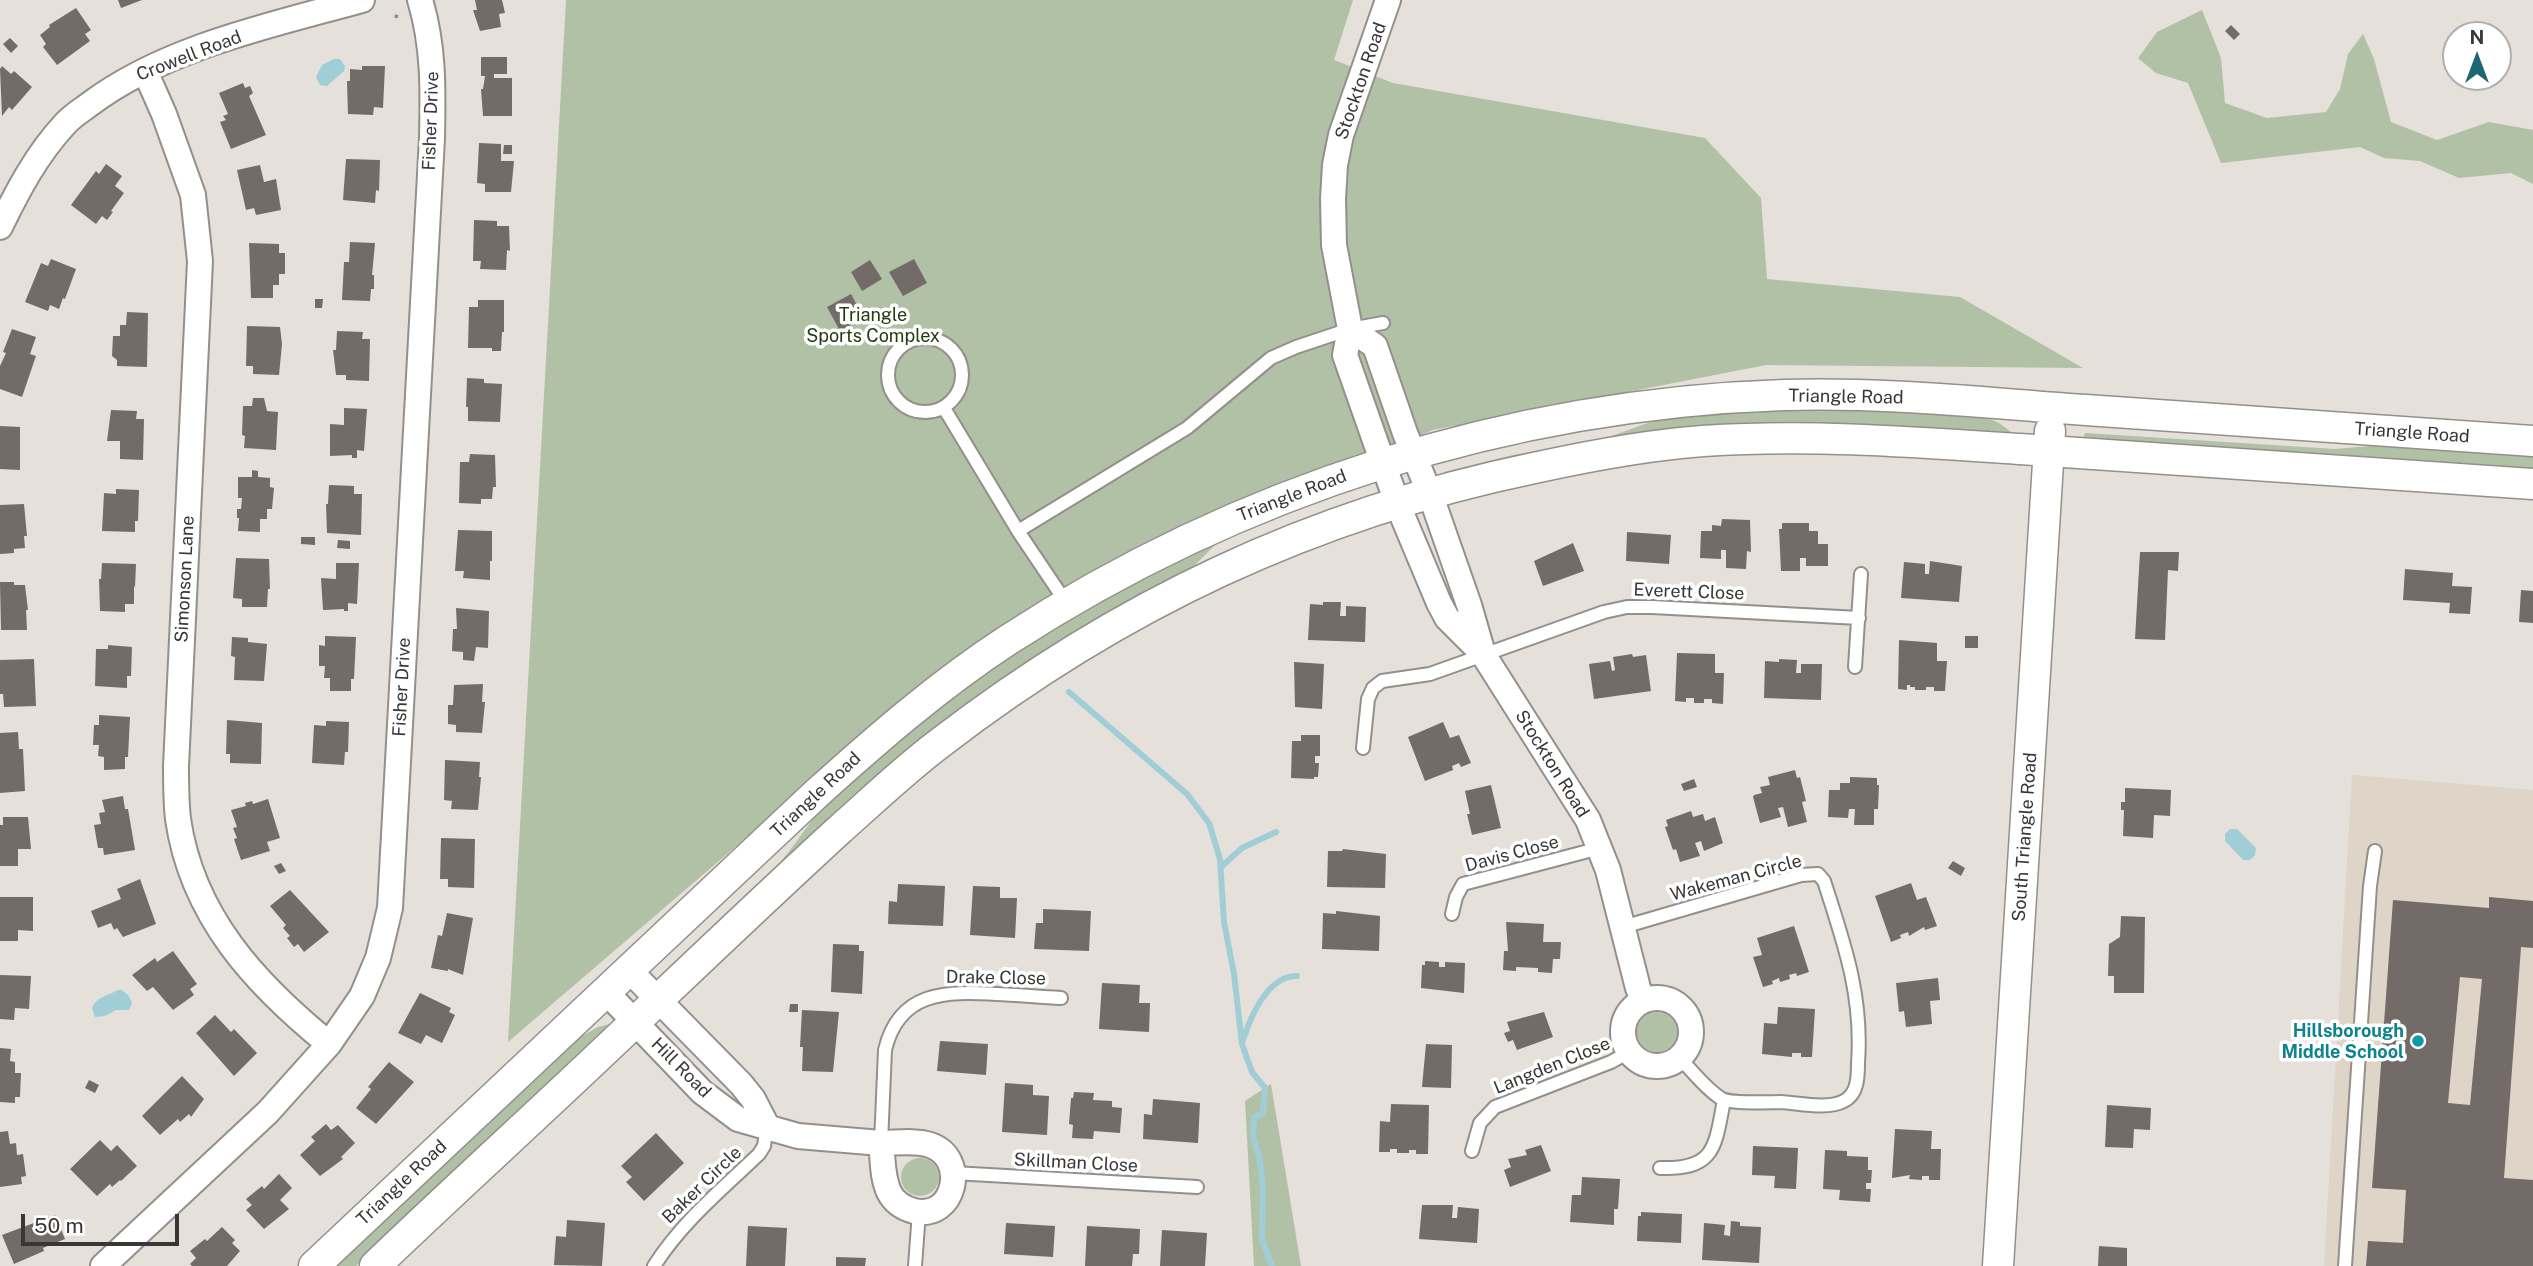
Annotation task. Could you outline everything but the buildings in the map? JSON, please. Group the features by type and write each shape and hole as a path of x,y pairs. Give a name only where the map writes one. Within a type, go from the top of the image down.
{"street":[{"name":"Crowell Road","path":"0,227 19,188 67,122 116,86 145,71 210,45 362,0"},
{"name":"Fisher Drive","path":"103,1266 268,1112 328,1044 362,996 378,958 390,908 432,138 433,67 427,23 420,0"},
{"name":"Stockton Road","path":"1388,0 1341,135 1335,165 1334,245 1350,329 1345,355 1397,503 1438,603 1447,618 1483,654 1588,820 1608,870 1637,988 1643,1000"},
{"name":"Simonson Lane","path":"145,71 164,114 193,195 200,261 176,766 178,820 193,877 211,916 245,966 328,1044"},
{"name":"Stockton Road","path":"1350,329 1376,346 1405,433 1430,493 1469,605 1483,654"},
{"name":"Triangle Road","path":"314,1266 879,737 952,680 1007,641 1125,571 1198,533 1330,480 1414,453 1555,420 1633,407 1787,395 1882,397 2533,441"},
{"name":"South Triangle Road","path":"1998,1266 2051,408"},
{"path":"374,1266 742,919 895,779 938,744 1039,672 1143,609 1214,572 1294,538 1397,503 1504,474 1591,456 1699,441 1855,438 2533,484"},
{"name":"Hill Road","path":"629,970 741,1084 753,1099 767,1126"},
{"name":"Hill Road","path":"606,992 702,1092 738,1119 798,1136 930,1145 943,1152 954,1173"},
{"path":"1662,998 1673,1001 1682,1007 1689,1017 1692,1036 1681,1058 1658,1066 1642,1063 1629,1052 1624,1042 1625,1019 1631,1009 1643,1000 1662,998"},
{"path":"881,1143 885,1181 890,1195 900,1205 919,1212 931,1211 944,1204 952,1191 954,1173"}],"lane":[{"path":"1018,531 1187,428 1271,358 1350,329 1383,323"},
{"path":"933,338 945,343 955,352 961,363 961,388 954,400 944,408 921,413 909,410 892,394 888,370 898,349 908,342 933,338"},
{"path":"944,408 1018,531 1067,604"},
{"path":"1855,667 1861,573"},
{"name":"Everett Close","path":"1363,748 1366,711 1373,688 1382,681 1430,674 1583,618 1627,607 1652,607 1859,618"},
{"name":"Davis Close","path":"1452,914 1463,884 1600,848"},
{"path":"2345,1266 2370,886 2375,851"},
{"name":"Wakeman Circle","path":"1623,927 1801,875 1818,874 1824,881 1850,961 1855,987 1860,1039 1855,1089 1845,1101 1836,1104 1724,1100"},
{"name":"Drake Close","path":"881,1143 885,1050 895,1023 905,1012 938,994 956,992 1061,998"},
{"name":"Langden Close","path":"1472,1151 1480,1123 1494,1107 1611,1062 1629,1052"},
{"path":"1660,1168 1679,1169 1693,1166 1706,1156 1715,1146 1724,1100 1681,1058"},
{"name":"Baker Circle","path":"654,1266 670,1241 693,1215 759,1154 764,1146 767,1126"},
{"name":"Skillman Close","path":"954,1173 1196,1187"},
{"path":"915,1266 919,1212"}],"shaded area":[{"path":"2352,775 2533,790 2533,1266 2324,1266"}],"green space":[{"name":"Triangle Sports Complex","path":"566,0 1353,0 1334,60 1393,83 1705,138 1761,198 1767,279 1960,297 2083,368 1766,365 1433,430 1081,577 868,733 508,1042"},
{"path":"2202,10 2221,58 2225,103 2267,118 2326,112 2340,89 2348,54 2363,34 2374,59 2391,122 2437,140 2489,122 2533,130 2533,184 2511,173 2459,178 2420,161 2384,158 2360,147 2221,163 2188,83 2156,73 2138,58 2157,32"},
{"path":"1859,407 1986,417 2014,434 1929,430 1443,475 1444,472 1513,455 1603,439 1683,413"},
{"path":"2085,433 2335,449 2395,444 2533,453 2533,472 2083,439"},
{"path":"1369,482 1370,485 1314,502 1216,544 1185,575 1032,660 923,740 798,852 667,976 665,974 772,872 821,809 851,776 923,717 1000,661 1100,599 1204,544 1313,500"},
{"path":"1657,1012 1671,1018 1677,1032 1671,1046 1657,1052 1643,1046 1637,1032 1643,1018"},
{"path":"614,1023 614,1026 356,1266 332,1266 563,1047 598,1027"},
{"path":"1271,1084 1301,1266 1254,1266 1245,1101"},
{"path":"920,1158 934,1163 939,1177 934,1191 920,1196 906,1191 901,1177 906,1163"}],"water":[{"path":"340,59 345,66 344,71 327,86 320,85 316,77 322,65"},
{"path":"2230,829 2237,829 2256,848 2255,855 2250,860 2243,860 2225,841 2225,834"},
{"path":"118,990 129,996 132,1003 129,1010 116,1010 105,1016 95,1017 92,1008 94,1004"}],"waterway":[{"path":"1069,692 1187,794 1209,823 1220,859 1224,922 1234,974 1242,1044 1252,1072 1265,1088 1263,1113 1254,1117 1253,1137 1260,1160 1263,1190 1262,1240 1272,1266"},
{"path":"1221,867 1242,848 1276,832"},
{"path":"1243,1040 1256,1009 1269,990 1286,978 1297,976"}],"place":[{"name":"Hillsborough Middle School","path":"2418,1041"}]}
